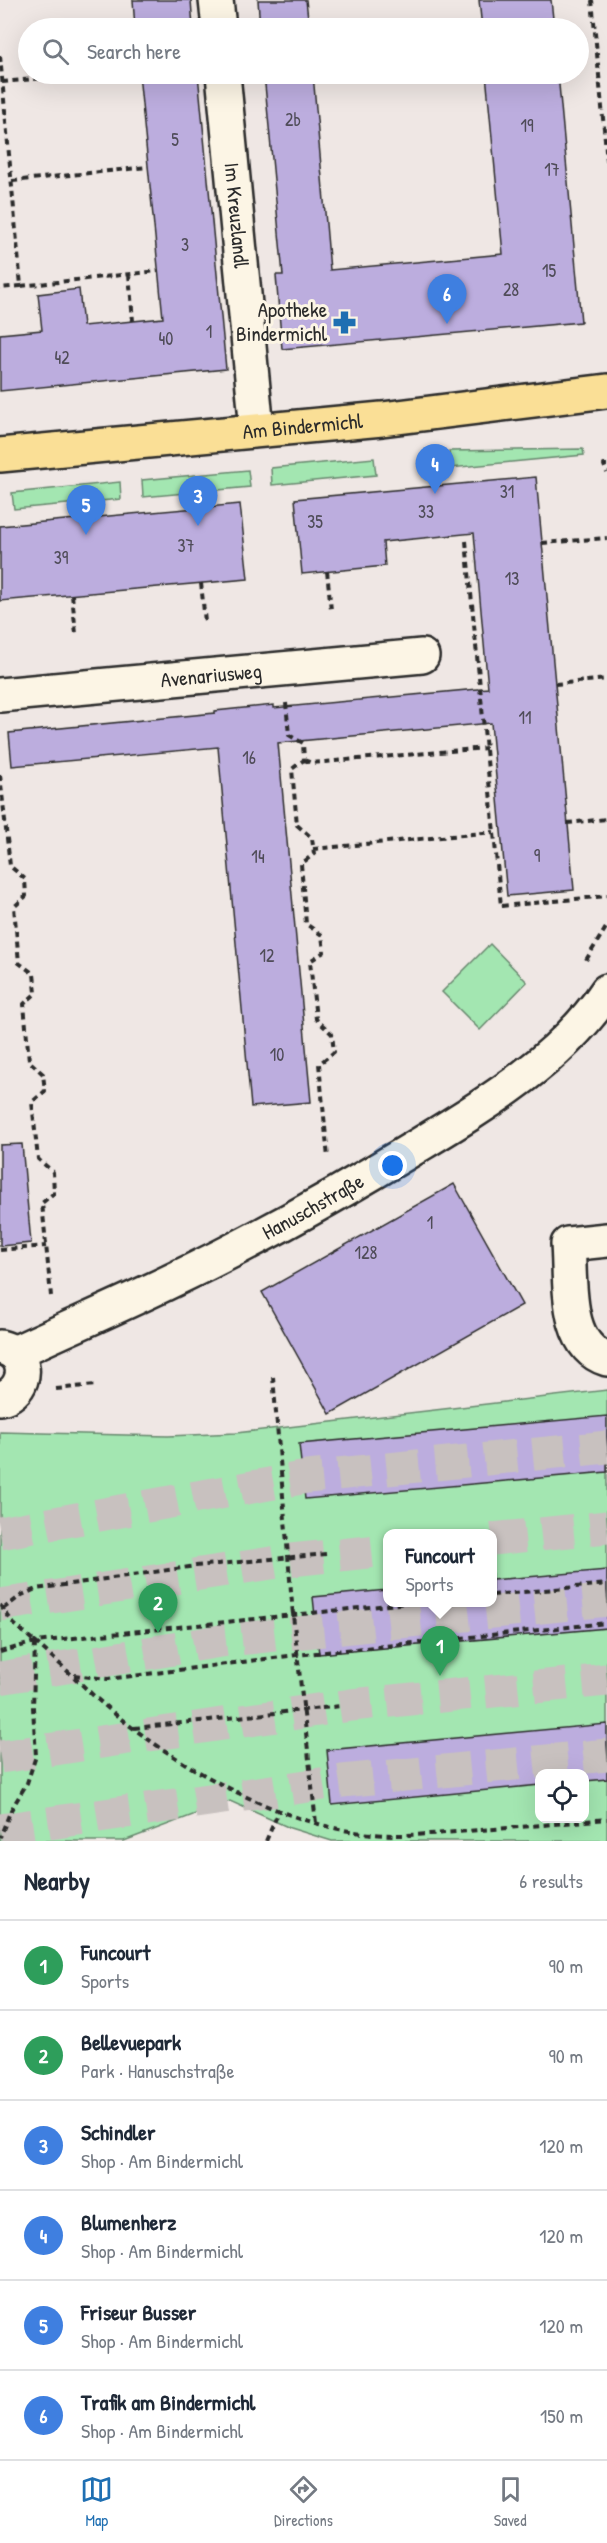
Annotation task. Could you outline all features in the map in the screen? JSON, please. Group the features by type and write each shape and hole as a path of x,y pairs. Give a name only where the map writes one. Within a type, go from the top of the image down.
{"main road":[{"name":"Am Bindermichl","path":"0,455 440,413 607,391"}],"street":[{"path":"216,0 218,18"},
{"name":"Im Kreuzlandl","path":"224,84 257,430"},
{"name":"Avenariusweg","path":"0,695 422,656"},
{"name":"Hanuschstraße","path":"0,1398 16,1391 22,1378 21,1365 7,1350 174,1280 256,1239 422,1144 506,1089 556,1051 591,1016 607,991"},
{"path":"607,1240 568,1244 575,1325 580,1339 592,1353 607,1359"}],"path":[{"path":"592,0 607,161"},
{"path":"0,56 21,286"},
{"path":"2,82 18,80"},
{"path":"12,180 148,167"},
{"path":"0,288 158,272"},
{"path":"129,274 133,321"},
{"path":"607,465 604,465 607,473"},
{"path":"542,543 607,538"},
{"path":"466,541 501,906 607,896"},
{"path":"327,571 331,610"},
{"path":"201,583 205,622"},
{"path":"72,595 76,634"},
{"path":"283,669 288,735 303,743 304,760"},
{"path":"555,684 607,679"},
{"path":"304,760 312,764 486,748"},
{"path":"304,760 292,769 297,825 312,838 314,854 301,864 306,924 322,935 324,952 310,961 315,1019 332,1034 334,1052 319,1064 329,1165"},
{"path":"0,775 10,866 25,879 26,896 14,907 20,963 34,974 36,993 24,1004 29,1061 43,1074 45,1091 32,1102 38,1159 53,1172 54,1192 42,1203 52,1305"},
{"path":"567,823 607,819"},
{"path":"313,849 494,832"},
{"path":"582,966 607,926"},
{"path":"0,1251 46,1246"},
{"path":"273,1377 293,1615 316,1823"},
{"path":"326,1554 289,1556 104,1578 36,1589 2,1607 14,1624 95,1697 134,1728 176,1757 279,1811 316,1823 370,1834 417,1835 607,1820"},
{"path":"497,1595 607,1584"},
{"path":"0,1653 35,1642 383,1605"},
{"path":"74,1676 108,1679 297,1655 607,1623"},
{"path":"0,1837 27,1783 36,1756 33,1708 35,1642"},
{"path":"134,1728 341,1706"},
{"path":"266,1841 279,1811"}],"green space":[{"path":"583,449 584,455 450,468 449,451"},
{"path":"374,458 376,475 272,485 271,468"},
{"path":"248,470 250,487 143,497 142,480"},
{"path":"120,482 121,499 14,509 12,493"},
{"path":"490,944 527,982 480,1030 442,992"},
{"path":"607,1390 607,1841 332,1841 290,1828 230,1801 124,1841 0,1841 0,1432 168,1436 236,1433"}],"building":[{"path":"133,0 191,0 192,18 134,18"},
{"path":"258,0 306,0 308,18 259,18"},
{"path":"479,0 551,0 553,18 481,18"},
{"path":"140,84 199,84 226,369 0,391 0,334 42,330 38,294 79,289 83,326 163,318"},
{"path":"265,84 314,84 330,270 503,254 487,84 559,84 581,322 282,349 276,275 283,275"},
{"path":"536,477 574,890 507,896 491,723 278,743 311,1102 251,1107 218,747 12,766 9,733 274,705 274,708 488,688 474,533 383,542 385,566 302,574 295,499"},
{"path":"240,504 248,579 0,601 0,526"},
{"path":"22,1144 31,1243 0,1246 0,1145"},
{"path":"454,1184 522,1305 330,1414 262,1292"},
{"path":"607,1416 607,1472 305,1499 299,1444"},
{"path":"607,1570 607,1628 319,1654 313,1597 383,1590 383,1607 497,1607 497,1580"},
{"path":"607,1724 607,1779 589,1781 589,1769 535,1769 535,1785 332,1805 327,1750"}],"tunnel":[{"path":"0,1533 307,1477 607,1447"},
{"path":"497,1538 607,1527"},
{"path":"0,1605 291,1560 383,1551"},
{"path":"0,1678 220,1641 607,1600"},
{"path":"0,1757 351,1705 607,1680"},
{"path":"0,1830 342,1781 607,1755"}],"place":[{"name":"Apotheke Bindermichl","path":"345,322"},
{"name":"Trafik am Bindermichl","path":"447,324"},
{"name":"Blumenherz","path":"435,494"},
{"name":"Schindler","path":"198,526"},
{"name":"Friseur Busser","path":"86,535"},
{"name":"Bellevuepark","path":"158,1633"},
{"name":"Funcourt","path":"440,1676"}]}
